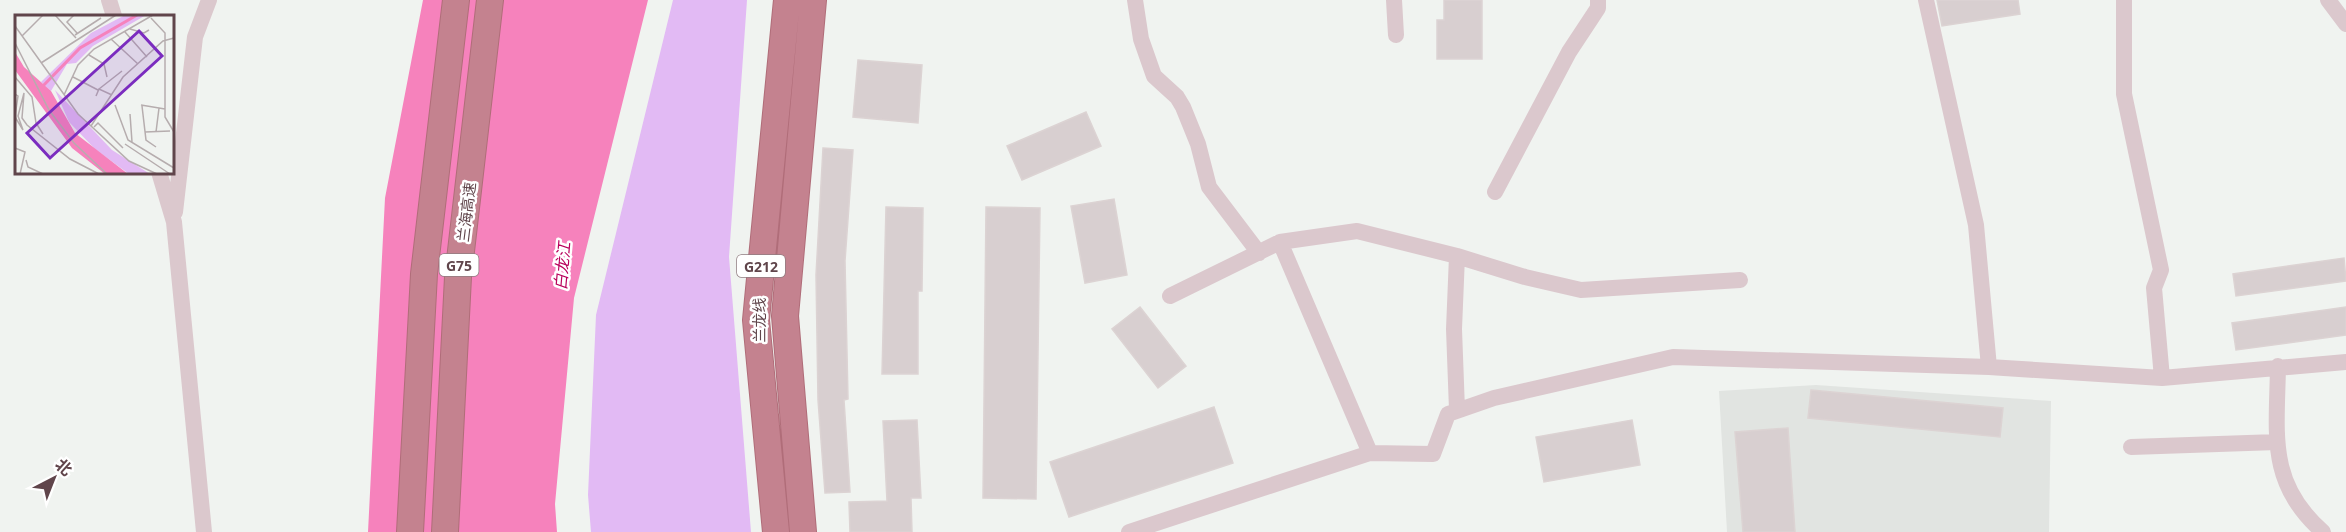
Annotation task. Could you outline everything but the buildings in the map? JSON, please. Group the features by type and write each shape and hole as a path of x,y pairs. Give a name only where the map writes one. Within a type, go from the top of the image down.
{"highway":[{"name":"G75","path":"410,532 424,274 456,0"},
{"name":"兰海高速","path":"445,532 458,277 490,0"},
{"name":"兰龙线","path":"776,532 756,320 787,0"},
{"name":"兰龙线","path":"803,532 784,316 813,0"}],"street":[{"path":"109,0 114,15"},
{"path":"174,222 195,37 209,0"},
{"path":"1135,0 1141,39 1154,76 1177,97 1183,107 1198,144 1209,187 1259,253"},
{"path":"1394,0 1396,35"},
{"path":"1496,192 1569,52 1598,8 1598,0"},
{"path":"1926,0 1976,225 1989,367"},
{"path":"2124,0 2124,94 2161,270 2154,288 2162,378"},
{"path":"2328,0 2346,24"},
{"path":"160,174 174,222 204,532"},
{"path":"1170,296 1280,243 1357,231 1581,290 1740,280"},
{"path":"1280,243 1370,453"},
{"path":"1457,256 1454,329 1457,410"},
{"path":"1129,532 1370,453 1433,454 1448,414 1457,410 1494,398 1673,357 1989,367 2162,378 2278,366 2346,362"},
{"path":"2278,366 2277,451 2284,480 2298,507 2322,532"},
{"path":"2131,447 2277,441"}],"shaded area":[{"path":"673,0 747,0 729,257 751,532 591,532 588,495 596,315"},
{"path":"1816,385 2051,401 2049,532 1727,532 1719,391"}],"water":[{"name":"白龙江","path":"423,0 648,0 574,298 555,504 557,532 368,532 385,198"}]}
